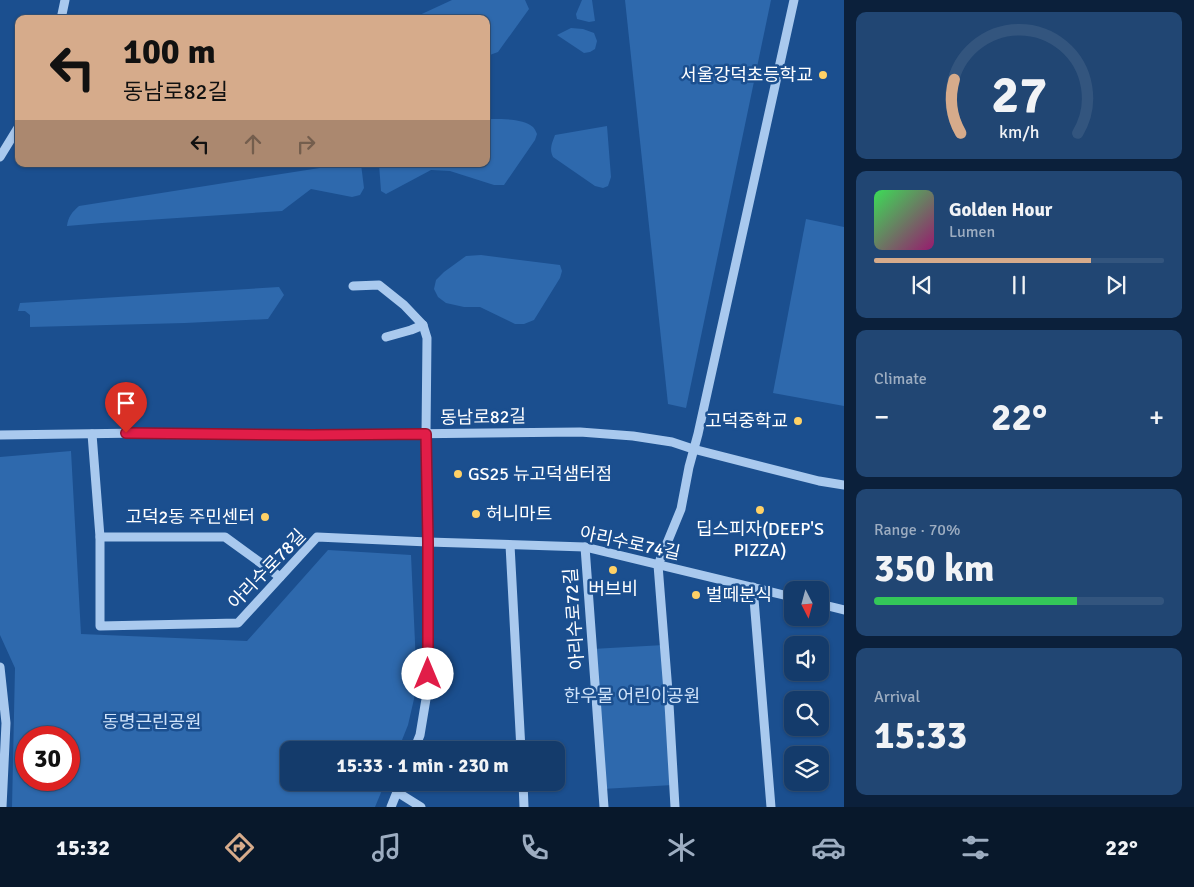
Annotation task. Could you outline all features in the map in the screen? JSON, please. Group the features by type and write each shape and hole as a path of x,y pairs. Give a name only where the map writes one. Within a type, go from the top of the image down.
{"street":[{"path":"62,15 65,0"},
{"path":"675,807 658,565 681,509 794,0"},
{"path":"0,157 15,133"},
{"path":"353,286 379,286 404,306 423,325 427,338 427,692 418,741"},
{"path":"386,337 423,325"},
{"name":"동남로82길","path":"0,436 142,433 312,435 580,432 633,436 672,442 819,481 844,485"},
{"path":"92,434 100,537 225,537 280,577"},
{"name":"아리수로78길","path":"100,537 100,626 238,623 317,537 428,542"},
{"name":"아리수로74길","path":"428,542 585,548 784,595"},
{"path":"510,545 521,741"},
{"name":"아리수로72길","path":"585,548 604,807"},
{"path":"753,587 771,807"},
{"path":"829,606 844,610"},
{"path":"0,667 6,723 2,771 2,807"},
{"path":"523,791 524,807"},
{"path":"391,807 397,792 421,807"}],"green space":[{"path":"452,0 525,0 529,9 498,52 490,55 490,15 420,15"},
{"path":"582,0 592,0 595,21 589,22 577,19 576,14"},
{"path":"625,0 771,0 686,408 668,404"},
{"path":"571,28 583,29 594,33 597,41 595,49 584,53 557,35"},
{"path":"490,119 524,122 533,127 537,134 535,140 504,185 494,185 450,171 431,170 386,194 381,191 379,167 490,167"},
{"path":"607,126 611,177 608,186 603,188 595,186 553,157 551,149 555,135"},
{"path":"326,167 361,167 364,188 360,195 352,197 311,189 282,211 67,226 74,210 79,206"},
{"path":"806,219 844,227 844,406 773,393"},
{"path":"481,255 560,265 562,271 560,278 534,320 524,324 515,324 480,307 464,307 446,303 438,297 434,289 436,280 444,272 466,256"},
{"path":"279,287 284,295 268,319 30,327 30,315 25,311 18,311 20,303"},
{"name":"동명근린공원","path":"71,451 81,634 247,641 328,550 411,555 417,686 408,725 402,741 280,741 280,791 382,791 375,807 12,807 15,668 0,635 0,457"},
{"name":"한우물 어린이공원","path":"664,645 673,785 602,789 592,649"}],"place":[{"name":"서울강덕초등학교","path":"823,75"},
{"name":"고덕중학교","path":"798,421"},
{"name":"GS25 뉴고덕샘터점","path":"458,474"},
{"name":"딥스피자(DEEP'S PIZZA)","path":"760,510"},
{"name":"허니마트","path":"476,514"},
{"name":"고덕2동 주민센터","path":"265,517"},
{"name":"버브비","path":"613,570"},
{"name":"벌떼분식","path":"696,595"}],"route":[{"path":"126,433 426,434 428,674"}]}
